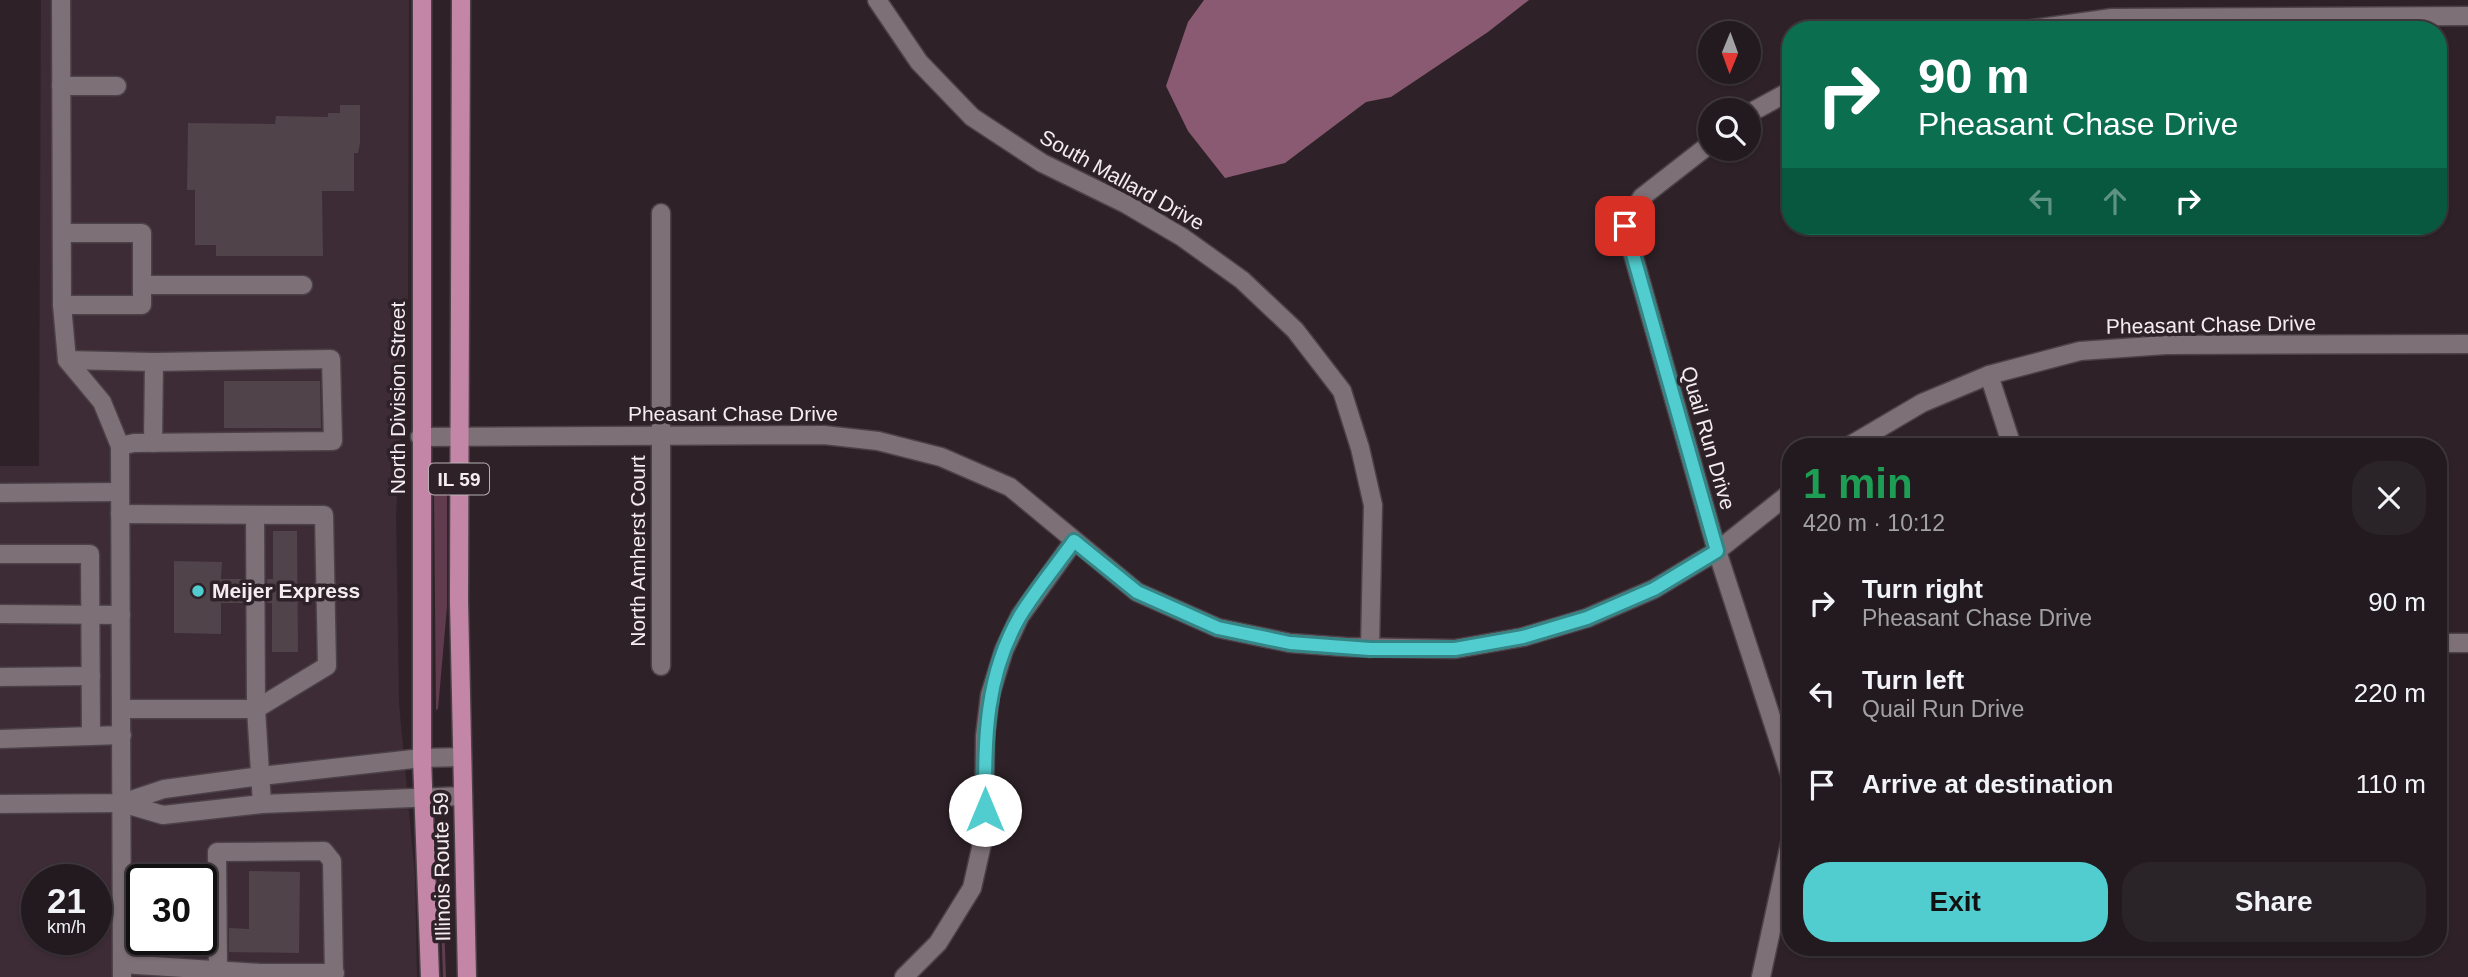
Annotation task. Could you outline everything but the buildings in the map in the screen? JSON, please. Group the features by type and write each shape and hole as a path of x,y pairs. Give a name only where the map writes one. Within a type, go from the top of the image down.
{"main road":[{"name":"North Division Street","path":"422,0 420,436 424,797"},
{"name":"IL 59","path":"461,0 459,436 462,757"},
{"name":"Illinois Route 59","path":"462,757 467,977"},
{"name":"Illinois Route 59","path":"424,797 430,977"}],"street":[{"path":"61,0 62,305 67,360 102,402 120,446 122,970 218,970 335,975 332,861 324,851 217,852 218,970"},
{"name":"South Mallard Drive","path":"877,0 919,62 972,117 1042,163 1126,204 1182,237 1242,280 1295,330 1342,391 1360,448 1373,505 1370,649"},
{"path":"2090,21 2112,18 2468,16"},
{"path":"61,86 117,86"},
{"path":"1761,107 1782,95"},
{"name":"Quail Run Drive","path":"1698,153 1642,197 1625,226 1717,551 1782,750"},
{"name":"North Amherst Court","path":"661,213 662,666"},
{"path":"62,233 142,233 142,305 62,305"},
{"path":"142,285 303,285"},
{"name":"Pheasant Chase Drive","path":"1863,438 1922,403 1989,375 2080,351 2166,345 2468,344"},
{"path":"67,360 155,362 331,359 334,441 134,443 120,446"},
{"path":"153,443 155,362"},
{"path":"1989,375 2009,438"},
{"name":"Pheasant Chase Drive","path":"420,436 824,435 878,441 941,457 1010,488 1137,592 1218,628 1290,643 1370,649 1455,649 1523,637 1587,618 1654,589 1717,551 1782,499"},
{"path":"0,493 120,492"},
{"path":"120,514 324,515 327,666 256,709 121,709"},
{"path":"255,515 256,709 262,804"},
{"path":"904,977 938,943 972,888 984,835 985,736 990,695 1004,650 1020,616 1074,541"},
{"path":"0,554 90,554 91,736"},
{"path":"0,614 121,615"},
{"path":"2447,643 2468,643"},
{"path":"0,677 91,676"},
{"path":"0,739 122,735"},
{"path":"122,803 164,789 422,758 462,757"},
{"path":"0,804 122,803 163,815 262,804 463,796"},
{"path":"1761,977 1782,880"}],"shaded area":[{"path":"41,0 409,0 408,310 396,514 399,703 415,877 417,977 0,977 0,466 39,466"},
{"path":"1204,0 1529,0 1488,32 1391,97 1366,102 1285,163 1225,178 1188,131 1166,86 1188,22"},
{"path":"438,470 447,470 447,607 436,710 434,490"},
{"path":"438,841 441,841 446,977 443,977"}],"place":[{"name":"Meijer Express","path":"198,591"}],"route":[{"path":"985,810 985,736 990,695 1004,650 1020,616 1074,541 1137,592 1218,628 1290,643 1370,649 1455,649 1523,637 1587,618 1654,589 1717,551 1625,226"}]}
